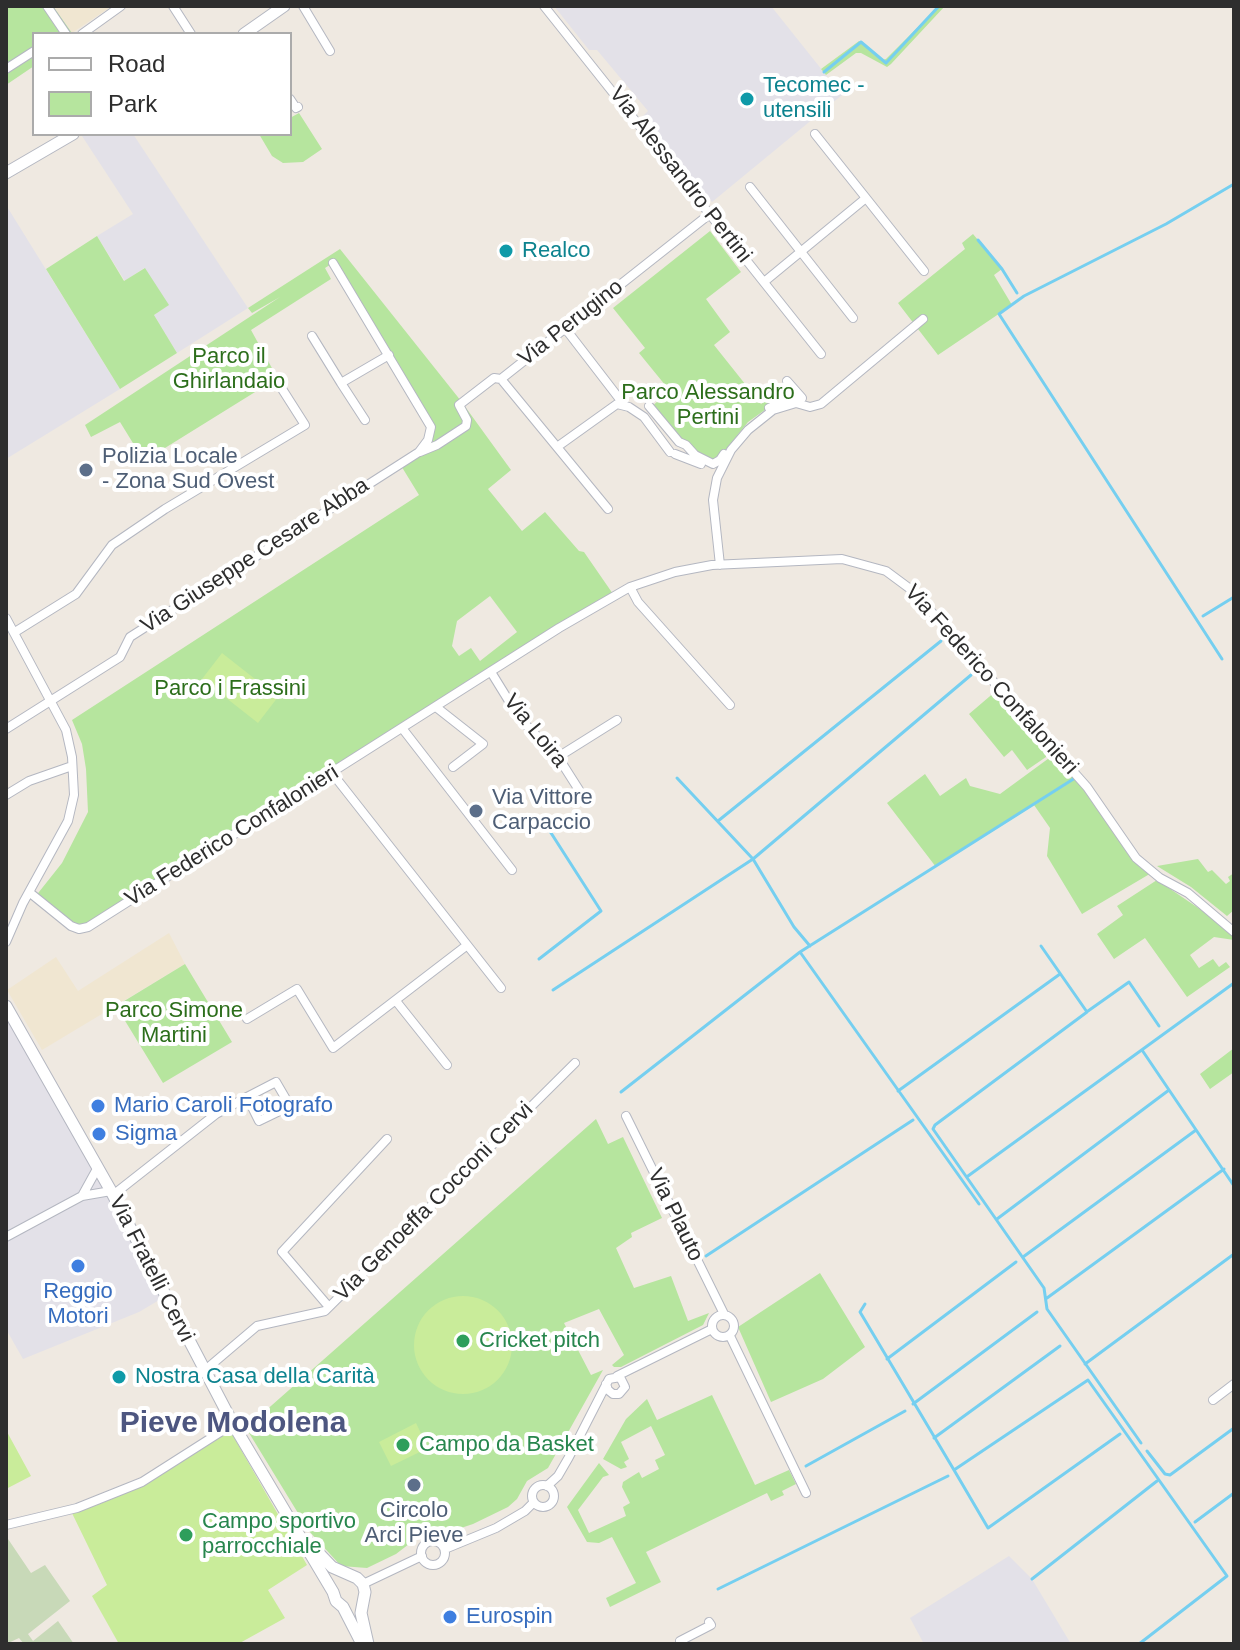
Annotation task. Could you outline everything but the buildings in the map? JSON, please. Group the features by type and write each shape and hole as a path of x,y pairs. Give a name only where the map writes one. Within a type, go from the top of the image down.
{"main road":[{"path":"247,32 284,6"},
{"path":"6,173 70,136"},
{"name":"Via Fratelli Cervi","path":"6,1006 98,1167 233,1424 362,1644"},
{"name":"Via Fratelli Cervi","path":"296,1531 332,1567 363,1584"},
{"path":"333,1592 336,1583 348,1576"},
{"path":"363,1584 365,1592 361,1613 368,1644"},
{"path":"343,1607 356,1606 363,1600"}],"street":[{"path":"47,6 65,32"},
{"path":"85,32 121,6"},
{"path":"173,6 190,32"},
{"path":"303,6 330,51"},
{"name":"Via Alessandro Pertini","path":"544,6 821,354"},
{"path":"6,69 32,52"},
{"path":"292,102 298,107"},
{"path":"815,134 924,271"},
{"path":"750,187 853,318"},
{"path":"764,282 866,198"},
{"name":"Via Perugino","path":"608,509 501,379 711,213"},
{"path":"333,263 431,427 428,440 419,452"},
{"path":"720,565 713,500 720,472 731,450 748,430 773,410 796,403 810,407 821,404 923,319"},
{"name":"Via Perugino","path":"568,332 625,406 644,417 673,453 720,472"},
{"path":"312,336 365,420"},
{"path":"341,383 389,355"},
{"name":"Via Giuseppe Cesare Abba","path":"6,729 120,657 130,637 419,452 437,445 466,426 459,405 494,378 501,379"},
{"path":"15,632 76,594 112,545 165,509 305,425 277,381"},
{"path":"649,406 679,442 695,455 716,463 749,423 781,401 802,398 787,381"},
{"path":"557,447 617,404 625,406"},
{"name":"Via Federico Confalonieri","path":"29,892 71,926 79,929 88,927 559,628 630,587 675,572 720,565 842,559 872,565 899,578 926,604 1087,787 1136,858 1160,878 1188,893 1234,932"},
{"path":"630,587 638,602 730,705"},
{"path":"6,942 72,810 72,766 66,730 7,622"},
{"name":"Via Loira","path":"491,672 520,719 558,757 579,790"},
{"path":"436,707 483,744 453,767"},
{"path":"558,757 617,720"},
{"path":"402,728 512,870"},
{"path":"6,795 29,781 72,766"},
{"path":"332,773 501,988"},
{"path":"6,926 23,903"},
{"path":"247,1019 297,989 333,1048 466,946"},
{"path":"396,1001 447,1065"},
{"name":"Via Genoeffa Cocconi Cervi","path":"204,1371 257,1326 325,1311 575,1063"},
{"path":"6,1237 82,1196 112,1193 216,1114 247,1097 276,1082 290,1106 259,1121 247,1097"},
{"name":"Via Plauto","path":"626,1116 724,1314 734,1323 730,1336 806,1493"},
{"path":"329,1307 282,1252 387,1139"},
{"path":"82,1196 98,1167"},
{"path":"547,1486 558,1476 609,1379 712,1329 715,1318 724,1314"},
{"path":"712,1329 719,1336 730,1336"},
{"path":"589,1419 622,1392 625,1384 648,1361"},
{"path":"617,1376 625,1384"},
{"path":"606,1384 608,1390 616,1394"},
{"path":"1213,1400 1234,1384"},
{"path":"6,1525 77,1508 142,1482 233,1424"},
{"path":"539,1485 547,1486 554,1495 552,1502 544,1507 534,1502 532,1496 539,1485"},
{"path":"445,1549 496,1528 534,1502"},
{"path":"428,1542 438,1542 445,1549 445,1557 438,1565 428,1564 422,1556 422,1549 428,1542"},
{"path":"363,1584 422,1556"},
{"path":"679,1643 711,1625 709,1622"}],"shaded area":[{"path":"53,6 112,6 73,32"},
{"path":"554,6 771,6 842,95 712,202 643,116 648,111 597,50 589,50"},
{"path":"82,136 134,136 248,308 177,353 154,315 168,305 144,268 125,281 97,236 133,214"},
{"path":"6,205 120,389 6,459"},
{"path":"169,933 185,964 42,1050 7,990 56,957 78,991"},
{"path":"6,1006 166,1296 139,1312 23,1359 6,1329"},
{"path":"1009,1556 1032,1579 1071,1644 924,1644 910,1618"}],"green space":[{"path":"6,6 53,6 71,32 32,32 32,67 6,85"},
{"path":"939,6 945,6 887,67 856,53 826,75 821,69 859,41 882,60 886,59"},
{"path":"299,113 322,149 303,162 283,163 272,156 260,136 292,136 292,117"},
{"name":"Parco Alessandro Pertini","path":"710,231 741,272 706,299 730,332 714,345 761,404 789,384 801,398 769,407 748,422 715,463 679,441 651,407 670,391 639,353 645,348 613,308"},
{"path":"973,234 1002,269 994,275 1012,305 938,355 898,303 965,249 962,243"},
{"path":"97,236 124,281 145,268 169,305 154,315 177,353 120,389 46,269"},
{"path":"340,249 461,401 511,470 488,489 522,531 545,512 579,551 584,552 613,594 79,929 35,897 62,863 88,812 82,744 72,720 419,495 400,464 419,452 431,427 333,263 325,268 331,279 251,330 273,370 268,384 144,461 120,422 91,437 85,425 280,297 252,313 248,308","holes":["490,596 517,632 480,661 471,648 459,656 452,646 457,621"]},
{"name":"Parco i Frassini","path":"222,653 278,697 258,723 202,679"},
{"path":"996,691 1046,749 1046,757 1027,770 1012,750 1004,757 969,714"},
{"path":"1056,753 1153,872 1082,914 1047,856 1050,828 1034,805 936,867 887,803 925,774 940,796 966,778 970,786 1000,794"},
{"path":"1198,859 1208,872 1212,870 1226,884 1230,881 1228,877 1234,873 1234,910 1227,916 1191,887 1157,866"},
{"path":"1157,880 1213,918 1234,937 1234,940 1214,937 1190,955 1199,968 1213,959 1219,967 1226,962 1230,967 1187,997 1145,938 1114,959 1097,934 1123,915 1117,906"},
{"name":"Parco Simone Martini","path":"185,964 232,1042 163,1083 116,1006"},
{"path":"1234,1048 1234,1072 1210,1089 1200,1074"},
{"path":"596,1119 608,1144 623,1137 662,1218 631,1233 632,1237 616,1248 634,1288 671,1276 688,1321 709,1313 703,1325 621,1367 614,1367 612,1365 624,1355 599,1309 564,1323 591,1375 603,1370 548,1468 527,1481 517,1499 508,1507 473,1524 452,1531 426,1531 396,1554 367,1568 341,1566 309,1531 246,1428"},
{"path":"820,1273 865,1347 823,1379 771,1402 738,1327"},
{"name":"Cricket pitch","path":"463,1296 482,1300 497,1311 508,1326 512,1345 508,1364 497,1379 482,1390 463,1394 444,1390 429,1379 418,1364 414,1345 418,1326 429,1311 444,1300"},
{"path":"712,1395 755,1485 789,1470 796,1484 771,1501 767,1493 646,1552 661,1582 610,1607 606,1598 636,1583 612,1537 599,1543 587,1542 567,1507 599,1463 609,1475 603,1477 578,1510 589,1533 626,1516 623,1507 630,1503 622,1487 623,1482 639,1472 642,1478 659,1469 655,1460 665,1455 651,1426 621,1442 629,1459 624,1462 627,1467 621,1469 603,1459 626,1419 647,1399 657,1420"},
{"name":"Campo da Basket","path":"416,1423 428,1448 391,1466 379,1442"},
{"name":"Campo sportivo parrocchiale","path":"228,1427 307,1565 268,1590 285,1618 238,1644 119,1644 92,1596 107,1585 70,1509 142,1482"},
{"path":"6,1430 31,1476 6,1489"},
{"path":"6,1536 31,1573 45,1565 70,1601 28,1634 33,1641 58,1621 74,1644 24,1644 19,1638 6,1644"}],"waterway":[{"path":"824,72 861,42 886,63 939,6"},
{"path":"1222,659 999,314 1024,296 1166,224 1234,184"},
{"path":"978,240 1017,293"},
{"path":"1203,616 1234,597"},
{"path":"718,821 941,641"},
{"path":"677,778 753,859 971,675"},
{"path":"621,1092 800,952 1075,778"},
{"path":"539,959 601,911 544,822"},
{"path":"553,990 753,859 794,927 810,946"},
{"path":"1041,946 1087,1012 933,1129 1044,1288 1047,1309 1141,1443"},
{"path":"800,952 979,1204"},
{"path":"898,1091 1060,974"},
{"path":"1088,1011 1129,982 1159,1026"},
{"path":"968,1176 1234,983"},
{"path":"1142,1050 1234,1186"},
{"path":"997,1219 1169,1090"},
{"path":"706,1256 913,1120"},
{"path":"1023,1257 1196,1130"},
{"path":"1047,1298 1224,1169"},
{"path":"1085,1364 1234,1254"},
{"path":"887,1359 1016,1262"},
{"path":"865,1304 860,1312 954,1470 1088,1380 1227,1576 1139,1644"},
{"path":"913,1404 1037,1312"},
{"path":"934,1438 1060,1346"},
{"path":"806,1466 905,1411"},
{"path":"1147,1451 1165,1474 1170,1475 1234,1428"},
{"path":"954,1470 988,1528 1120,1434"},
{"path":"718,1589 948,1476"},
{"path":"1032,1579 1157,1481"},
{"path":"1195,1522 1234,1493"}],"place":[{"name":"Tecomec - utensili","path":"747,99"},
{"name":"Realco","path":"506,251"},
{"name":"Polizia Locale - Zona Sud Ovest","path":"86,470"},
{"name":"Via Vittore Carpaccio","path":"476,811"},
{"name":"Mario Caroli Fotografo","path":"98,1106"},
{"name":"Sigma","path":"99,1134"},
{"name":"Reggio Motori","path":"78,1266"},
{"name":"Cricket pitch","path":"463,1341"},
{"name":"Nostra Casa della Carità","path":"119,1377"},
{"name":"Campo da Basket","path":"403,1445"},
{"name":"Circolo Arci Pieve","path":"414,1485"},
{"name":"Campo sportivo parrocchiale","path":"186,1535"},
{"name":"Eurospin","path":"450,1617"}],"district":[{"name":"Pieve Modolena","path":"233,1424"}],"park label":[{"name":"Parco il Ghirlandaio","path":"229,370"}]}
